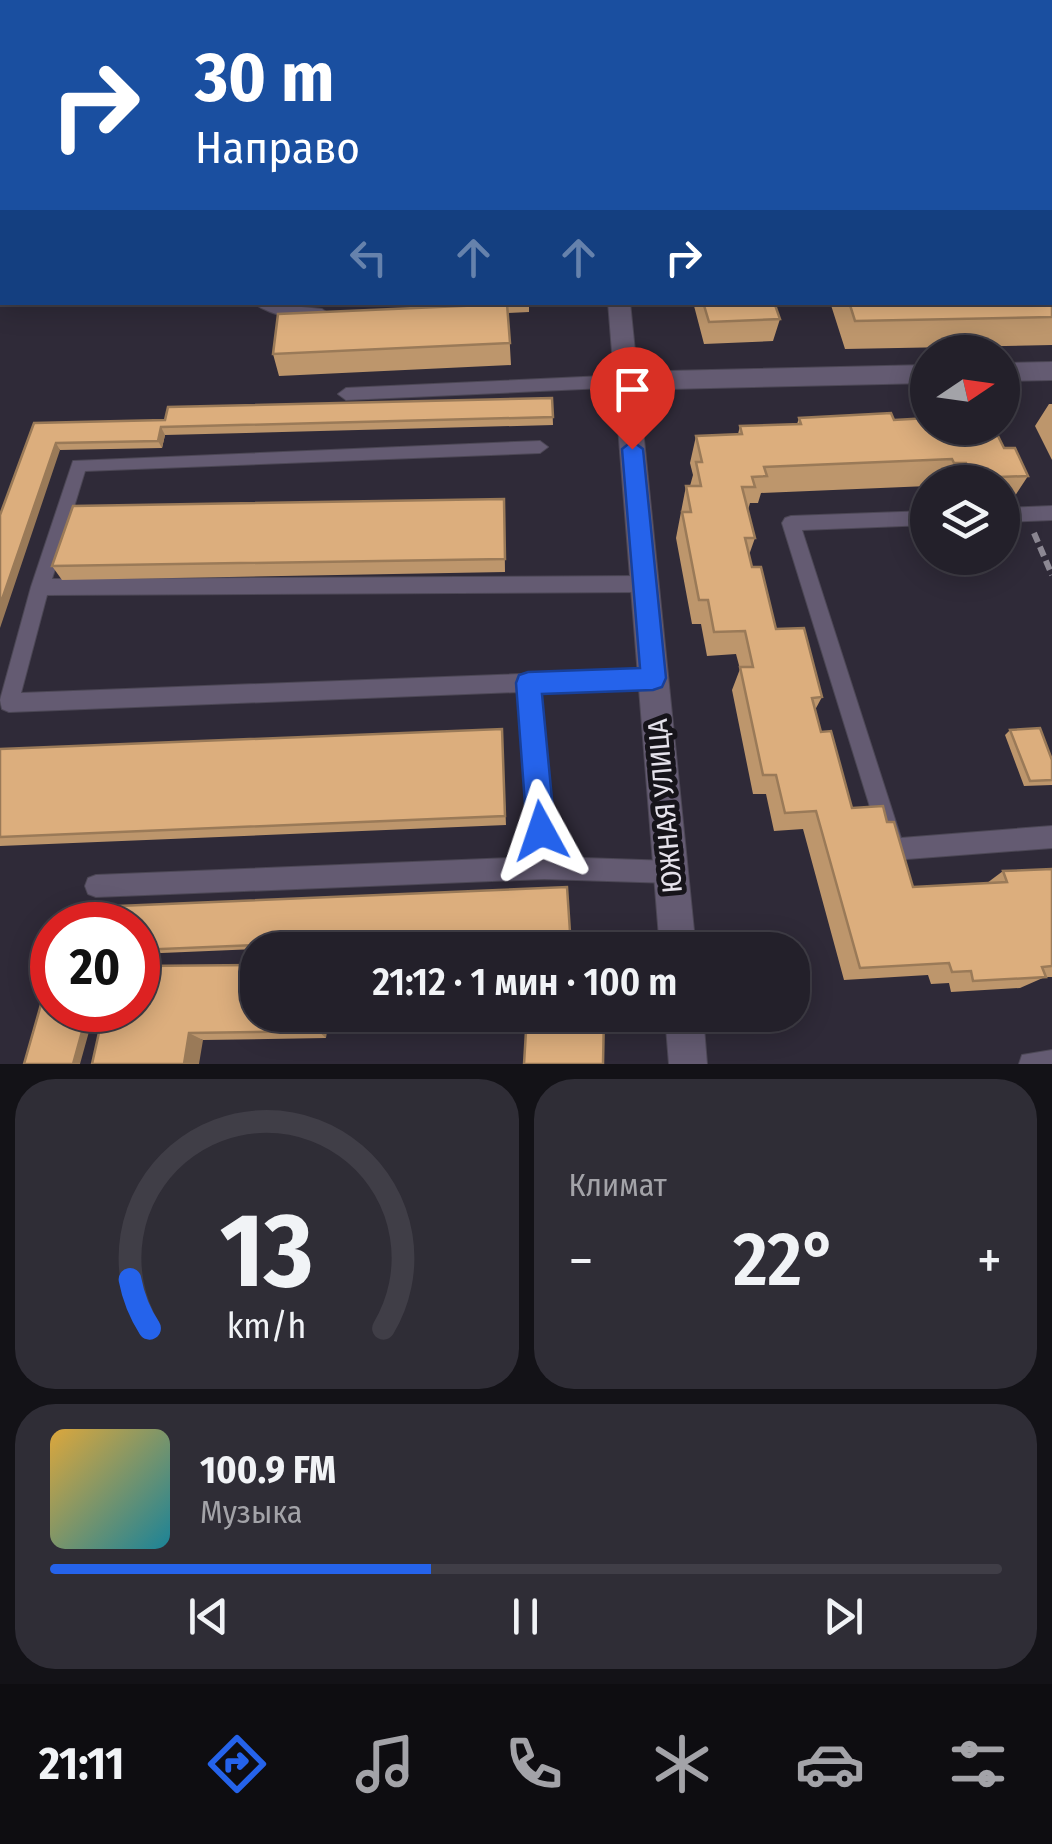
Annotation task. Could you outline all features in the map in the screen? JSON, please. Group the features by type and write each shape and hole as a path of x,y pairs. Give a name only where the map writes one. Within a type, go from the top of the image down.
{"street":[{"name":"ЮЖНАЯ УЛИЦА","path":"619,305 676,932"},
{"path":"1020,372 1052,371"},
{"path":"626,381 910,374"},
{"path":"685,1032 688,1064"}],"lane":[{"path":"267,305 285,312 326,314"},
{"path":"346,394 626,381"},
{"path":"540,446 79,465 9,703 653,678"},
{"path":"1020,514 1052,513"},
{"path":"910,519 791,523 894,849 1052,837"},
{"path":"40,587 645,584"},
{"path":"528,683 544,868"},
{"path":"96,886 544,868 671,872"},
{"path":"1031,1064 1052,1062"}],"path":[{"path":"1025,514 1052,575"}],"building":[{"path":"507,305 510,343 273,354 278,314"},
{"path":"704,305 775,305 780,319 709,322"},
{"path":"850,305 1052,305 1052,317 855,321"},
{"path":"552,398 553,417 161,427 158,441 56,443 0,605 0,515 34,423 165,420 168,407"},
{"path":"891,413 894,420 910,419 910,445 1015,448 1028,476 1020,476 1020,465 967,465 952,459 764,467 767,476 752,477 755,487 742,487 755,538 745,538 752,567 761,567 776,629 804,628 822,697 812,698 821,732 831,731 852,808 883,806 887,822 894,822 913,887 1007,882 1003,871 1052,869 1052,966 1042,967 1046,977 973,981 971,971 952,972 949,963 860,968 816,811 785,813 776,775 763,775 740,667 753,667 745,631 714,632 708,600 699,600 682,512 691,512 686,486 701,486 696,462 702,462 696,436 742,434 740,426 801,424 799,418"},
{"path":"504,499 505,559 52,566 73,506"},
{"path":"1040,728 1052,760 1052,780 1030,781 1010,730"},
{"path":"502,729 505,816 0,837 0,749"},
{"path":"567,887 570,932 240,932 240,946 160,949 160,904"},
{"path":"240,965 240,1032 254,1032 189,1033 184,1064 92,1064 99,1032 160,1032 160,966"},
{"path":"33,1032 82,1032 73,1064 24,1064"},
{"path":"526,1032 604,1032 603,1064 524,1064"}],"route":[{"path":"541,831 528,683 653,678 632,449"}]}
